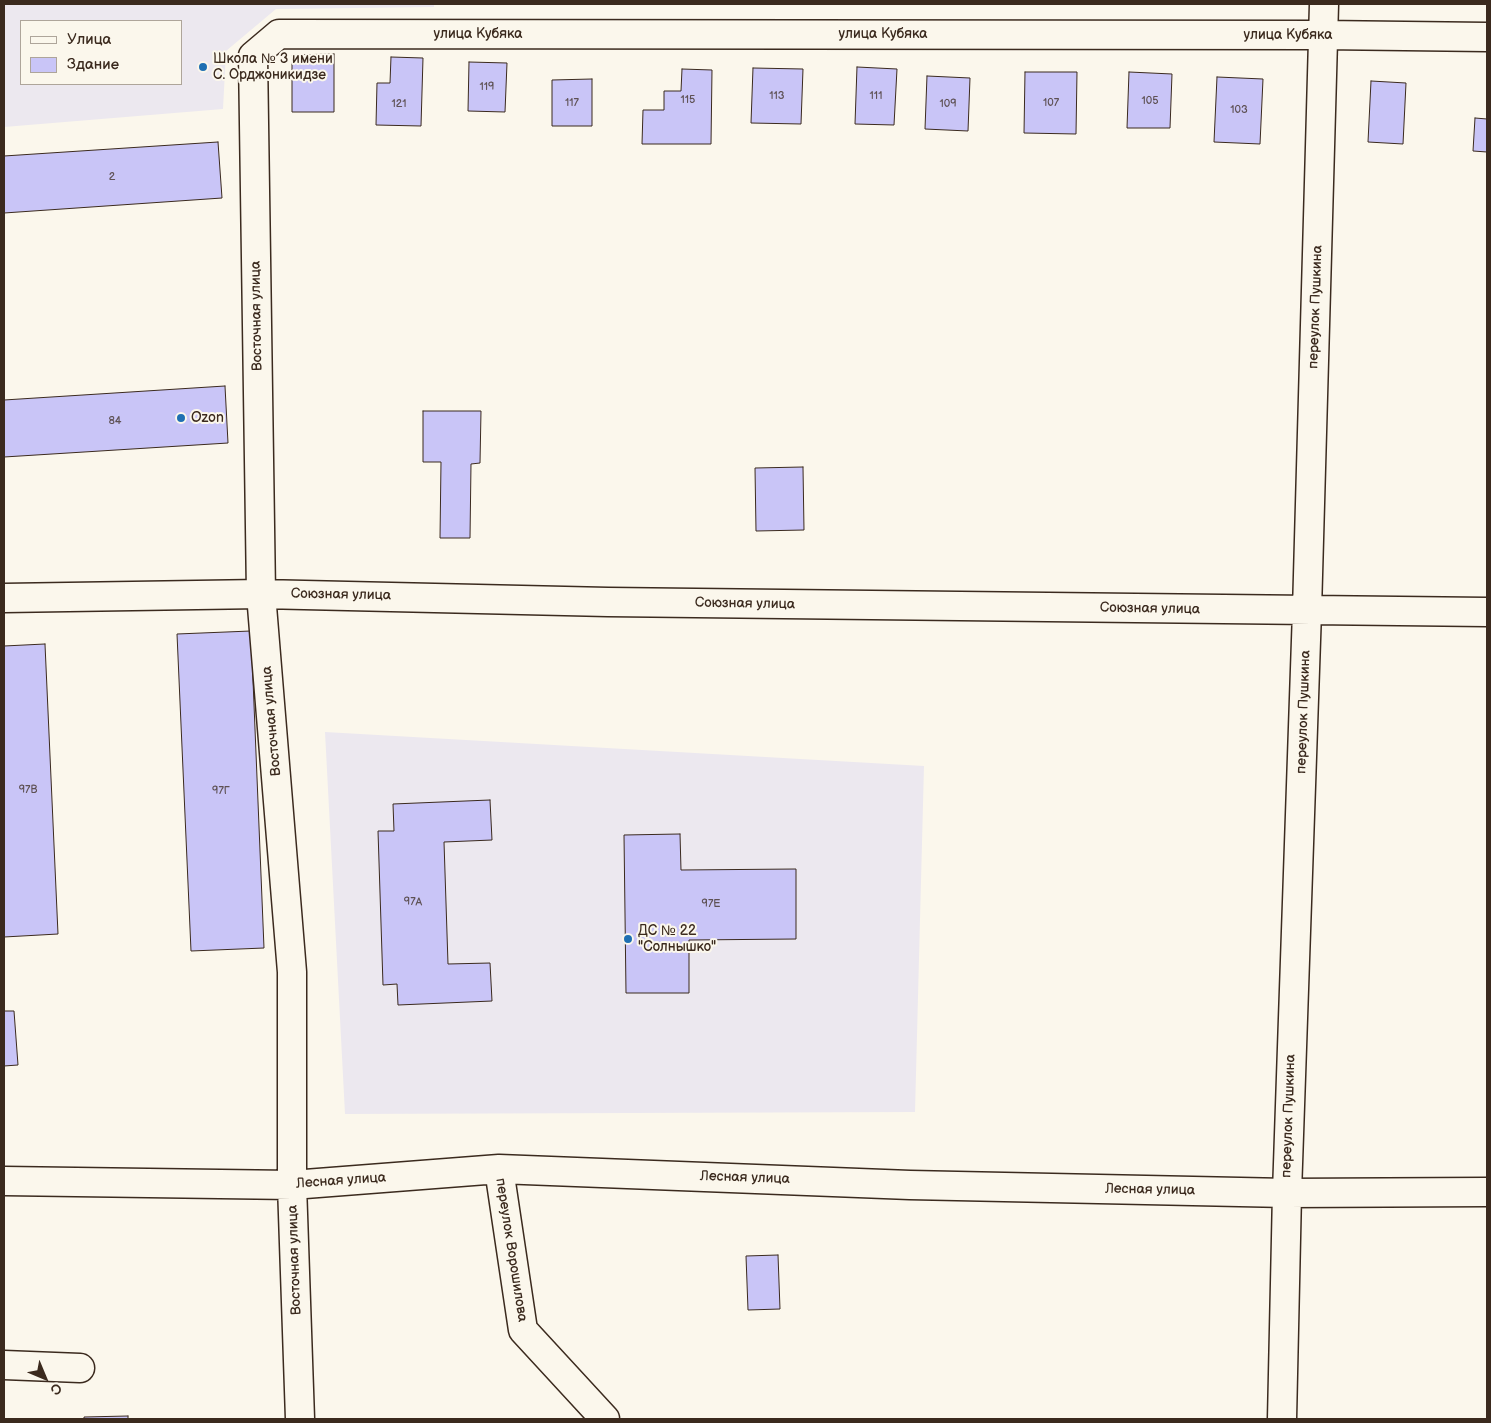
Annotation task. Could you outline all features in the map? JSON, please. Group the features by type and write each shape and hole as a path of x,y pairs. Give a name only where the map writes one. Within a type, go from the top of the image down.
{"street":[{"name":"переулок Пушкина","path":"1282,1419 1287,1193 1307,611 1324,4"},
{"name":"улица Кубяка","path":"279,34 1323,35 1487,37"},
{"name":"Восточная улица","path":"279,34 253,56 262,594 292,972 292,1185 300,1419"},
{"name":"Союзная улица","path":"4,598 262,594 608,602 1487,612"},
{"name":"Лесная улица","path":"4,1181 292,1185 498,1169 910,1185 1287,1193 1487,1192"},
{"name":"переулок Ворошилова","path":"498,1169 523,1330 605,1419"},
{"path":"4,1365 80,1368"}],"shaded area":[{"name":"Школа № 3 имени С. Орджоникидзе","path":"4,4 434,4 434,7 276,9 226,51 223,109 4,127"},
{"name":"ДС № 22 \"Солнышко\"","path":"325,732 924,766 915,1112 345,1114"}],"building":[{"path":"334,54 334,112 292,112 292,55"},
{"path":"391,57 423,58 421,126 376,125 377,83 390,83"},
{"path":"469,62 507,63 505,112 468,111"},
{"path":"857,67 897,69 894,125 855,124"},
{"path":"753,68 803,69 801,124 751,123"},
{"path":"682,69 712,70 711,144 642,144 643,110 664,110 664,91 681,91"},
{"path":"1025,72 1077,72 1076,134 1024,133"},
{"path":"1129,72 1172,74 1170,128 1127,128"},
{"path":"927,76 970,78 968,131 925,129"},
{"path":"1217,77 1263,79 1260,144 1214,142"},
{"path":"592,79 592,126 552,126 552,80"},
{"path":"1371,81 1406,83 1403,144 1368,142"},
{"path":"1475,118 1487,119 1487,152 1473,151"},
{"path":"218,142 222,198 4,213 4,156"},
{"path":"225,386 228,443 4,457 4,400"},
{"path":"423,411 481,411 480,463 471,464 470,538 440,538 441,462 423,462"},
{"path":"803,467 804,530 756,531 755,468"},
{"path":"251,631 264,948 191,951 177,634"},
{"path":"45,644 58,934 4,937 4,646"},
{"path":"490,800 492,840 444,842 448,964 490,963 492,1001 398,1005 397,984 383,985 378,831 394,831 393,804"},
{"path":"680,834 681,870 796,869 796,939 689,940 689,993 626,993 624,835"},
{"path":"4,1011 14,1011 18,1065 4,1066"},
{"path":"778,1255 780,1309 748,1310 746,1256"},
{"path":"128,1416 128,1419 84,1419 84,1417"}],"place":[{"name":"Школа № 3 имени С. Орджоникидзе","path":"203,67"},
{"name":"Ozon","path":"181,418"},
{"name":"ДС № 22 \"Солнышко\"","path":"628,939"}]}
